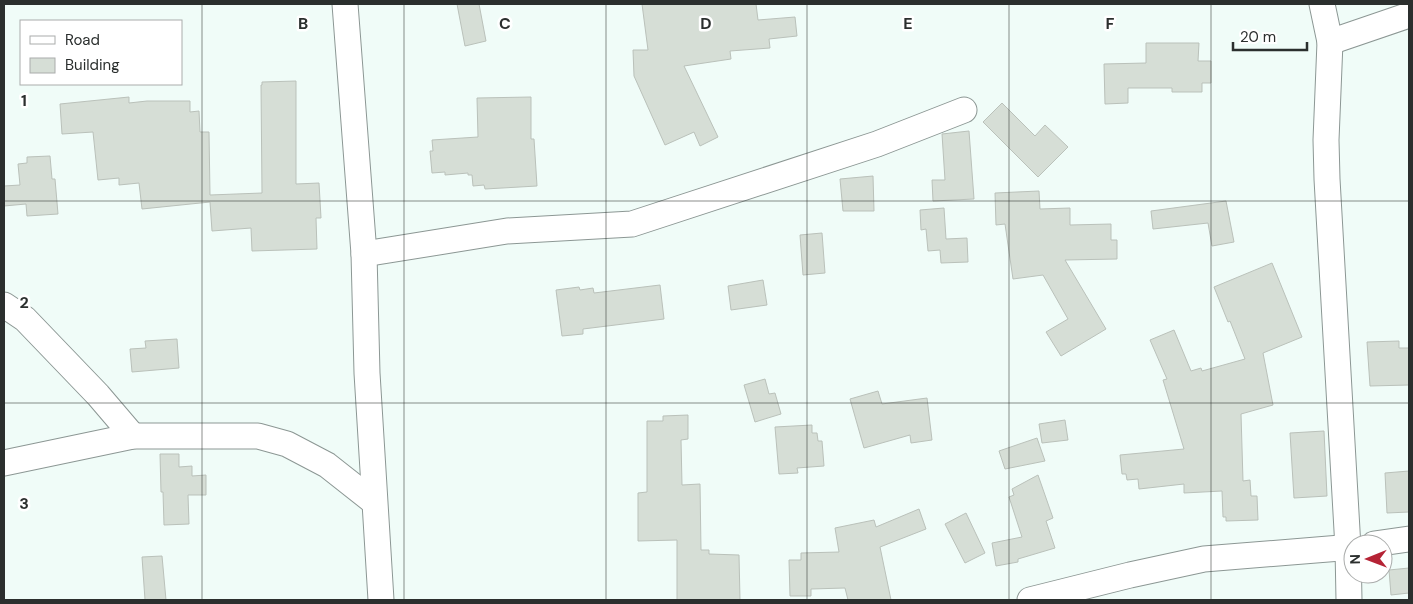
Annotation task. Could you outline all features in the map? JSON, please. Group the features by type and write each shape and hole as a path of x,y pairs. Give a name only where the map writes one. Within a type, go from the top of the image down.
{"street":[{"path":"345,4 364,254 367,372 381,600"},
{"path":"1322,4 1330,42 1326,140 1327,179 1350,534"},
{"path":"1330,42 1409,15"},
{"path":"364,254 507,231 632,224 877,144 964,110"},
{"path":"4,305 24,319 98,395 134,436"},
{"path":"4,463 134,436 258,436 287,444 327,464 374,502"},
{"path":"1393,541 1409,539"},
{"path":"1030,600 1204,559 1343,548"},
{"path":"1349,600 1350,584"}],"building":[{"path":"457,4 479,4 486,41 465,46"},
{"path":"642,4 756,4 758,20 795,17 797,36 769,39 770,48 730,51 731,59 684,66 718,137 700,146 694,132 665,145 634,76 633,50 648,50"},
{"path":"1146,43 1199,43 1198,61 1211,61 1211,83 1202,83 1202,92 1172,92 1172,88 1128,88 1128,103 1105,104 1104,64 1146,63"},
{"path":"296,81 296,184 319,183 321,218 316,218 317,249 252,251 251,228 212,231 210,202 142,209 139,183 119,185 119,178 98,180 93,132 62,134 60,104 129,97 129,103 190,101 190,112 199,111 200,132 209,132 210,195 262,193 261,85 262,82"},
{"path":"531,97 531,139 534,139 537,186 485,189 484,185 473,186 472,175 468,175 468,173 445,175 445,172 432,173 430,151 433,151 432,140 478,137 477,98"},
{"path":"1002,103 1035,136 1045,125 1068,147 1038,177 983,122"},
{"path":"969,131 974,199 933,201 932,180 945,180 942,134"},
{"path":"50,156 52,179 55,179 58,214 27,216 26,204 4,206 4,186 20,185 18,164 27,163 27,157"},
{"path":"873,176 874,211 843,211 840,179"},
{"path":"1039,191 1040,209 1070,208 1070,225 1111,224 1111,240 1117,240 1117,259 1065,260 1106,329 1061,356 1046,332 1068,319 1043,275 1013,279 1005,224 996,225 995,193"},
{"path":"1226,201 1234,242 1212,246 1208,223 1153,229 1151,211"},
{"path":"944,208 946,239 967,238 968,262 941,263 940,250 928,251 926,229 921,230 920,210"},
{"path":"822,233 825,273 803,275 800,235"},
{"path":"1272,263 1302,337 1263,353 1273,405 1241,414 1243,481 1250,480 1251,496 1257,496 1258,520 1226,521 1226,517 1223,517 1222,491 1184,493 1184,484 1139,489 1138,479 1127,480 1126,474 1122,474 1120,455 1184,449 1163,380 1167,379 1150,340 1174,330 1191,371 1201,368 1202,371 1245,359 1214,287"},
{"path":"763,280 767,305 731,310 728,286"},
{"path":"660,285 664,319 583,329 583,334 562,336 556,290 579,287 580,290 593,288 594,293"},
{"path":"177,339 179,368 132,372 130,349 146,348 145,341"},
{"path":"1399,341 1399,348 1409,348 1409,385 1370,386 1367,342"},
{"path":"765,379 769,394 775,393 781,414 755,422 744,385"},
{"path":"878,391 882,404 927,398 932,440 911,443 910,435 864,448 850,399"},
{"path":"688,415 688,439 681,440 682,485 700,484 701,550 709,550 709,554 739,555 740,600 677,600 677,540 638,541 638,493 647,492 647,421 663,421 663,416"},
{"path":"1065,420 1068,440 1042,443 1039,424"},
{"path":"812,425 812,433 817,433 818,441 822,441 824,466 797,468 798,473 779,474 775,427"},
{"path":"1324,431 1327,496 1294,498 1290,433"},
{"path":"1037,438 1045,461 1005,469 999,451"},
{"path":"160,454 179,454 179,467 192,466 192,476 206,475 206,495 188,495 189,524 164,525"},
{"path":"1409,471 1409,512 1387,513 1385,473"},
{"path":"1038,475 1053,518 1046,521 1055,548 1018,559 1018,562 996,566 992,543 1022,537 1009,497 1014,495 1012,489"},
{"path":"919,509 926,529 880,547 891,600 848,600 845,588 811,589 811,596 790,596 789,560 801,560 801,553 839,552 835,528 874,520 876,527"},
{"path":"966,513 985,553 965,563 945,524"},
{"path":"162,556 166,600 145,600 142,557"},
{"path":"1409,568 1409,593 1391,595 1390,584 1393,584 1393,570"}]}
